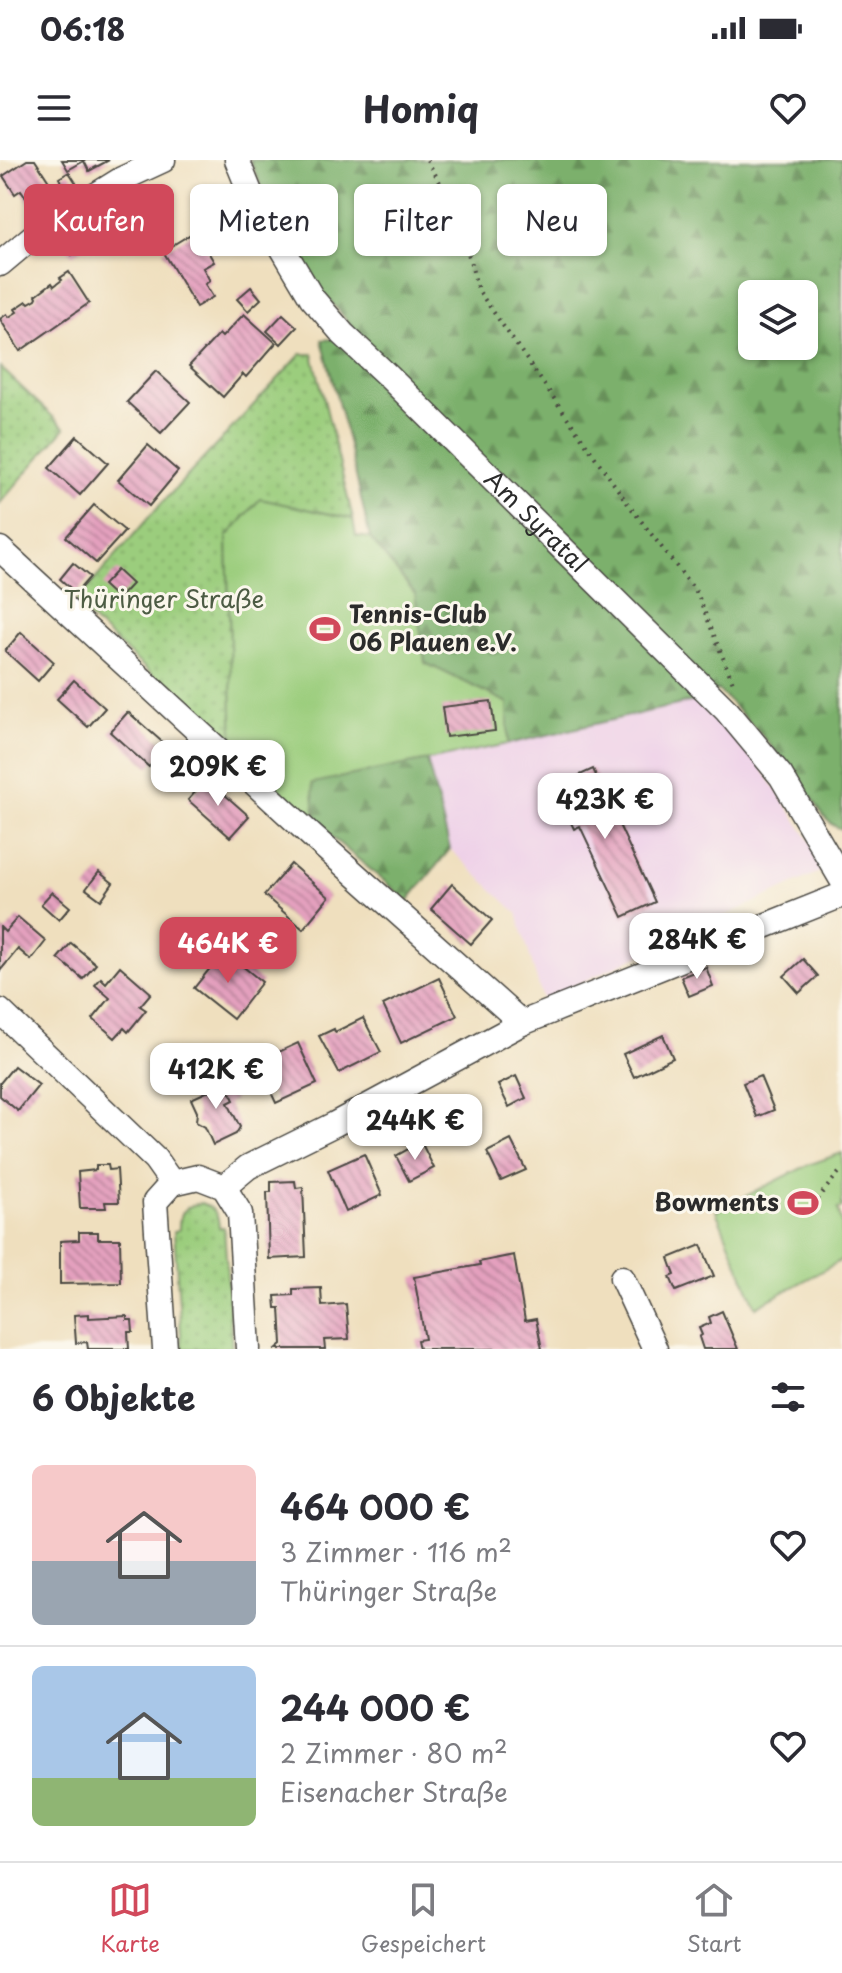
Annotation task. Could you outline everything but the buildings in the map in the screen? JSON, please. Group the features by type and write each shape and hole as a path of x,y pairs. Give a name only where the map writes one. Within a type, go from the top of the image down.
{"street":[{"path":"0,264 57,219 122,179 163,160"},
{"name":"Am Syratal","path":"237,160 252,197 312,298 343,334 727,711 781,776 842,880"},
{"path":"0,549 313,837 522,1023"},
{"path":"224,1187 248,1167 335,1124 522,1023 842,895"},
{"path":"3,1019 155,1159 172,1183"},
{"path":"165,1349 155,1202 172,1183 198,1177 224,1187 240,1213 248,1349"},
{"path":"622,1278 655,1349"}],"path":[{"path":"427,160 457,212 478,290 611,479 697,593 735,687 727,711"},
{"path":"817,1199 842,1169"}],"shaded area":[{"path":"703,699 751,752 828,868 543,1000 517,913 450,849 427,760"}],"green space":[{"path":"250,160 842,160 842,829 825,817 780,756 718,690 703,699 508,744 508,703 425,663 415,594 370,538 322,340 333,339 352,326 321,290 300,256 338,256 338,184 260,184"},
{"name":"Thüringer Straße","path":"301,354 313,354 353,519 260,499 227,537 233,748 74,604 150,516"},
{"path":"0,367 65,428 0,503"},
{"name":"Tennis-Club 06 Plauen e.V.","path":"260,499 353,519 356,536 370,538 415,594 425,663 508,703 508,744 312,783 316,824 233,748 227,537"},
{"path":"427,760 450,849 408,901 316,824 312,783"},
{"path":"842,1153 842,1208 838,1209 842,1224 842,1260 756,1307 716,1211 808,1165"},
{"path":"201,1203 212,1209 219,1227 224,1227 232,1349 182,1349 174,1231 179,1230 184,1211"}],"place":[{"name":"Tennis-Club 06 Plauen e.V.","path":"325,629"},
{"name":"Bowments","path":"803,1203"}]}
